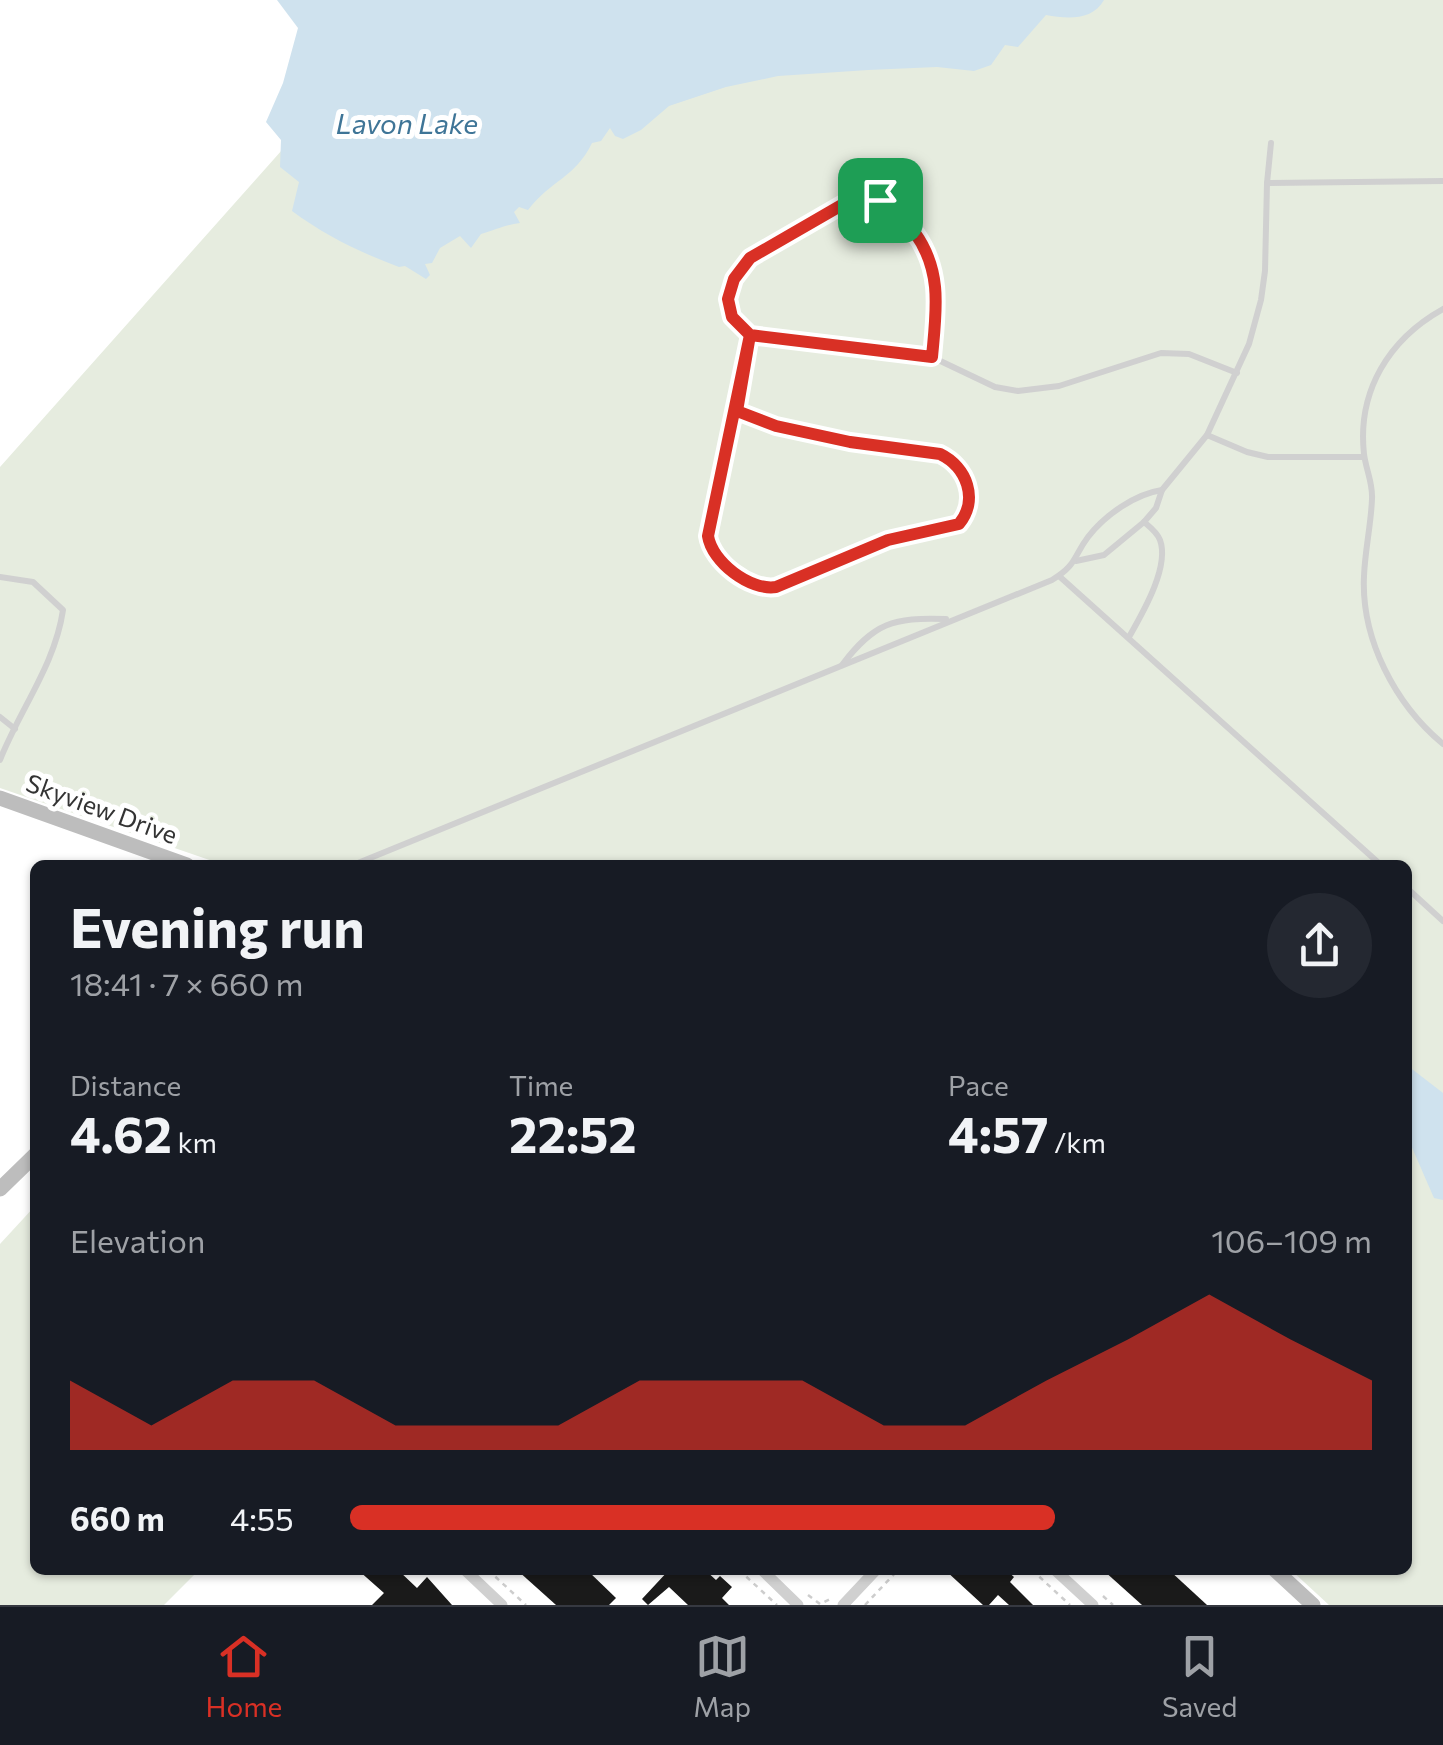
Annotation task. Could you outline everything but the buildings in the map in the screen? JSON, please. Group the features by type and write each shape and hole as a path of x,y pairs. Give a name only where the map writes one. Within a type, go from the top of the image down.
{"street":[{"name":"Skyview Drive","path":"0,798 173,860"},
{"path":"0,1189 30,1160"},
{"path":"470,1575 502,1605"},
{"path":"767,1575 798,1605"},
{"path":"838,1601 870,1575"},
{"path":"1060,1575 1093,1605"},
{"path":"1280,1575 1313,1605"}],"lane":[{"path":"1076,561 1104,555 1156,508 1162,490 1208,435 1237,373 1264,286 1270,143"},
{"path":"1267,183 1443,181"},
{"path":"932,357 937,284 931,258 889,204 868,199 838,206 758,252 740,269 729,290 728,308 736,324 750,335 932,357 996,387 1018,391 1058,386 1161,353 1189,354 1237,373"},
{"path":"1443,309 1400,342 1373,381 1365,413 1364,457 1372,490 1364,578 1372,634 1378,655 1402,700 1443,744"},
{"path":"737,411 776,426 850,442 940,454 965,478 968,511 959,524 902,535 776,587 756,586 716,554 708,536 713,503 737,411 750,335"},
{"path":"1208,435 1268,457 1364,457"},
{"path":"365,860 1059,576 1076,561 1096,528 1139,495 1162,490"},
{"path":"1129,637 1152,591 1161,555 1160,538 1144,522"},
{"path":"1059,576 1375,860"},
{"path":"0,577 33,582 63,610 47,666 0,760"},
{"path":"841,666 863,637 884,624 914,618 952,619"},
{"path":"0,717 14,728"},
{"path":"1412,893 1443,921"}],"path":[{"path":"493,1575 526,1605"},
{"path":"744,1575 776,1605"},
{"path":"866,1605 893,1575"},
{"path":"1037,1575 1070,1605"},
{"path":"804,1591 820,1604 838,1601"}],"shaded area":[{"path":"678,0 1443,0 1443,1605 1329,1605 1296,1575 1412,1575 1412,860 209,860 0,788 0,467 322,105"},
{"path":"30,1211 30,1575 194,1575 164,1605 0,1605 0,1244"}],"water":[{"name":"Lavon Lake","path":"277,0 1104,0 1086,15 1046,15 1018,47 1005,45 991,65 974,71 937,67 778,76 726,87 669,106 641,130 623,139 610,128 528,210 519,207 514,212 520,223 481,234 471,248 460,236 440,248 432,263 425,264 430,275 426,279 405,266 399,267 343,243 292,211 299,182 280,167 281,140 266,122 283,83 298,28"},
{"path":"1412,1069 1443,1093 1443,1200 1434,1198 1412,1148"}],"route":[{"path":"880,200 847,202 758,252 740,269 729,290 732,317 750,335 708,536 716,554 756,586 776,587 870,546 926,529 959,524 968,511 965,478 940,454 850,442 776,426 737,411 750,335 932,357 937,284 931,258 900,214 880,200"}]}
